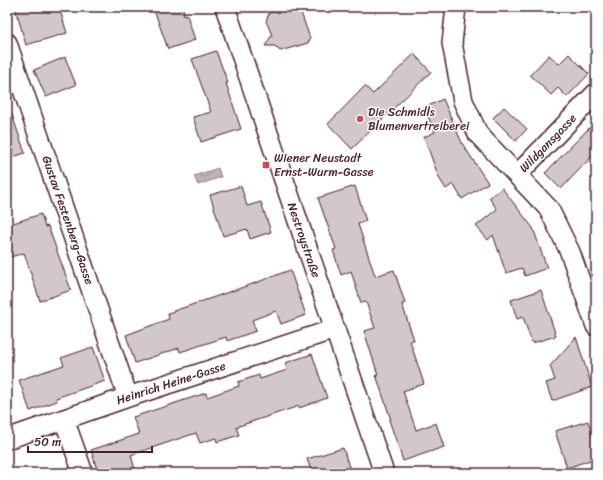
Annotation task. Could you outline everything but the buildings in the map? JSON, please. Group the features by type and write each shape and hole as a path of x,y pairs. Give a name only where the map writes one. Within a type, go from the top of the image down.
{"street":[{"name":"Nestroystraße","path":"225,7 384,473"},
{"path":"456,7 452,43 463,101 478,134 549,209 570,252 596,326"},
{"name":"Gustav Festenberg-Gasse","path":"7,43 128,397"},
{"name":"Wildgansgasse","path":"517,175 596,93"},
{"name":"Heinrich Heine-Gasse","path":"7,440 128,397 335,329"},
{"path":"64,419 84,473"}],"water":[{"path":"218,168 221,177 198,185 194,176"}],"place":[{"name":"Die Schmidls Blumenvertreiberei","path":"360,119"},
{"name":"Wiener Neustadt Ernst-Wurm-Gasse","path":"266,165"}]}
